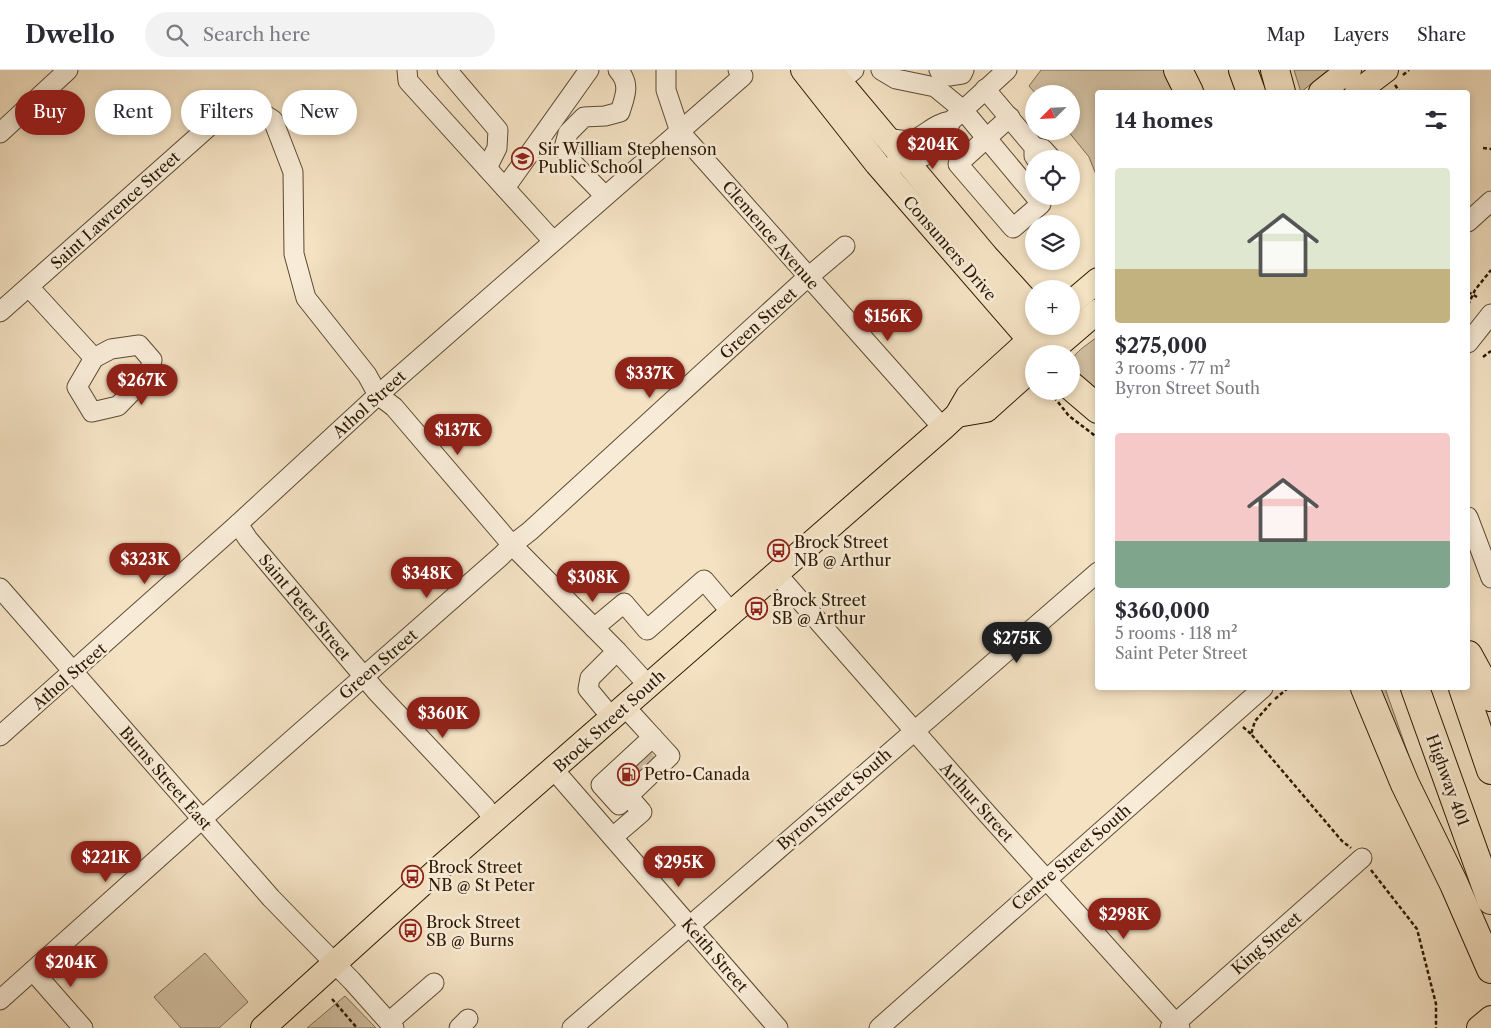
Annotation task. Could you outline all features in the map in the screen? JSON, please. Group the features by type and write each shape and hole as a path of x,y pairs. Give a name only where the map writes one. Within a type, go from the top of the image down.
{"highway":[{"path":"1178,70 1187,90"},
{"path":"1196,70 1203,90"},
{"path":"1243,70 1250,90"},
{"path":"1275,70 1280,90"},
{"path":"1080,394 1095,406"},
{"path":"1470,659 1491,697"},
{"path":"1366,690 1405,784 1454,884 1491,969"},
{"name":"Highway 401","path":"1416,690 1491,900"},
{"path":"1464,690 1491,770"}],"main road":[{"name":"Consumers Drive","path":"803,70 877,164 1046,340"},
{"path":"1324,90 1349,70"},
{"name":"Consumers Drive","path":"841,74 886,138 1025,299"},
{"path":"1360,90 1389,76"},
{"path":"1080,295 1095,283"},
{"name":"Brock Street South","path":"263,1028 336,964 442,866 495,822 731,612 950,422 968,396 1046,340 1095,313"},
{"path":"950,422 986,410 1025,375"},
{"path":"1479,1028 1491,1018"}],"street":[{"path":"0,133 68,70"},
{"path":"407,70 408,81 553,241"},
{"path":"447,70 498,130 496,148 487,168"},
{"path":"505,188 590,70"},
{"path":"605,196 571,162 564,148 568,132 584,117 605,116 620,112 626,92 624,77 618,70"},
{"path":"666,70 666,90 680,132"},
{"path":"881,70 896,79 909,76 935,87 957,115 987,140 1025,185"},
{"path":"939,70 949,76 962,74 964,70"},
{"path":"886,138 909,140 957,115 1007,70"},
{"name":"Athol Street","path":"0,736 238,524 378,395 680,132 740,73"},
{"path":"985,90 1010,117 1033,150"},
{"name":"Saint Lawrence Street","path":"0,312 222,115 248,104 273,120 293,172 294,254 306,298 367,376 378,395 394,407 512,545 648,685"},
{"path":"877,164 907,162 924,156 945,136 957,115"},
{"path":"1010,117 987,140 958,164 1013,228 1024,223 1045,205"},
{"name":"Clemence Avenue","path":"680,132 808,277 950,422"},
{"path":"1470,220 1491,201"},
{"path":"1015,226 1040,205"},
{"name":"Green Street","path":"0,1000 202,819 537,525 808,277 845,246"},
{"path":"29,287 94,358"},
{"path":"1470,340 1491,314"},
{"path":"1470,521 1491,578"},
{"name":"Saint Peter Street","path":"238,524 248,539 364,676 485,807 495,822"},
{"name":"Arthur Street","path":"776,573 1175,1026"},
{"path":"594,628 624,603 647,630 709,575 731,612"},
{"name":"Byron Street South","path":"572,1028 1095,575"},
{"name":"Burns Street East","path":"0,588 271,898 336,964 392,1025"},
{"path":"617,651 590,678 588,690 653,737 670,756 632,773"},
{"name":"Centre Street South","path":"879,1028 1262,690"},
{"path":"613,837 642,812 632,773 653,737"},
{"name":"Keith Street","path":"554,770 778,1028"},
{"name":"King Street","path":"1175,1026 1362,858"},
{"path":"33,971 82,1028"},
{"path":"392,1025 434,982"}],"path":[{"path":"1389,76 1399,90"},
{"path":"1482,148 1491,149"},
{"path":"1470,299 1491,270"},
{"path":"1472,294 1477,297"},
{"path":"1483,357 1491,352"},
{"path":"1055,400 1069,416 1095,436"},
{"path":"332,999 357,1028"}],"shaded area":[{"path":"1041,70 1166,70 1174,90 1095,90 1095,172 1089,157 1075,140 1080,140 1080,85 1030,85"},
{"path":"1294,70 1328,70 1303,90 1300,90"},
{"path":"1095,339 1095,390 1080,374 1080,350"},
{"path":"1378,690 1386,690 1425,802"},
{"path":"205,953 248,1002 219,1028 181,1028 154,997"},
{"path":"345,996 376,1028 307,1028"}],"tunnel":[{"path":"641,755 649,765"},
{"path":"627,767 636,777"}],"place":[{"name":"Sir William Stephenson Public School","path":"522,158"},
{"name":"Brock Street NB @ Arthur","path":"778,551"},
{"name":"Brock Street SB @ Arthur","path":"756,609"},
{"name":"Petro-Canada","path":"628,774"},
{"name":"Brock Street NB @ St Peter","path":"412,876"},
{"name":"Brock Street SB @ Burns","path":"410,931"}]}
